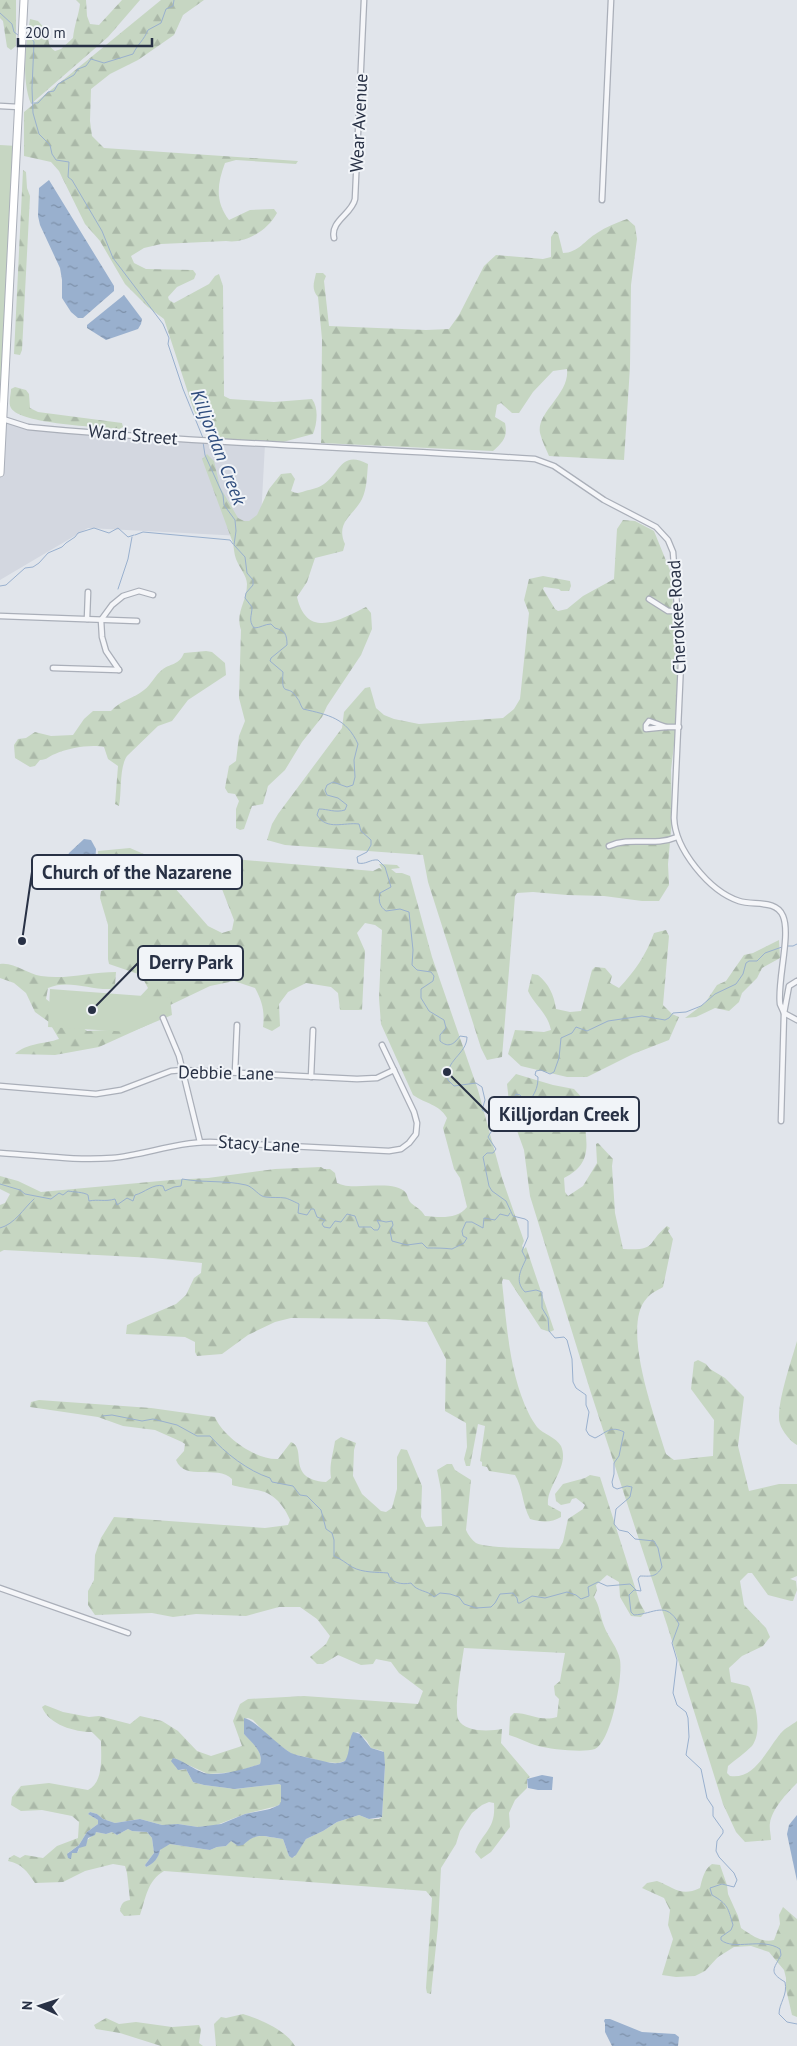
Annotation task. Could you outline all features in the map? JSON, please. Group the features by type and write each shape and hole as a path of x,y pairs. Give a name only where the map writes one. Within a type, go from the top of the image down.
{"main road":[{"path":"0,474 24,0"}],"street":[{"name":"Wear Avenue","path":"334,238 333,233 336,226 352,209 355,199 364,0"},
{"path":"602,200 611,0"},
{"path":"0,106 19,107"},
{"name":"Ward Street","path":"2,417 36,428 265,444"},
{"name":"Cherokee Road","path":"265,444 406,450 535,459 548,463 604,500 656,527 671,546 675,560 681,662 674,818 676,837"},
{"path":"53,668 119,670 106,651 102,638 101,620 112,605 123,596 139,591 153,595"},
{"path":"87,620 88,592"},
{"path":"649,599 668,611 678,611"},
{"path":"0,616 137,622"},
{"path":"666,727 679,727"},
{"path":"609,846 631,840 661,842 676,837 695,865 720,892 740,902 772,905 778,908 782,914 785,927 779,1000 784,1013 797,1020"},
{"path":"781,1121 784,1013 789,986 797,981"},
{"path":"163,1018 175,1044 183,1070 200,1142"},
{"path":"235,1072 237,1025"},
{"path":"311,1077 313,1030"},
{"name":"Stacy Lane","path":"0,1153 112,1158 200,1142 389,1151 401,1149 410,1143 416,1134 417,1123 414,1112 382,1045"},
{"name":"Debbie Lane","path":"0,1086 96,1094 121,1090 171,1071 183,1070 364,1079 377,1078 394,1070"},
{"path":"0,1588 128,1633"}],"shaded area":[{"path":"3,419 28,427 265,444 260,537 88,528 0,580 0,473"}],"green space":[{"path":"0,0 16,0 16,46 11,50 7,47 3,21 0,18"},
{"path":"76,0 86,0 87,16 90,24 99,25 122,0 140,0 108,37 31,104 25,73 30,19 38,21 49,33 49,43 55,51 61,49 73,38 80,4"},
{"path":"161,0 204,0 183,15 174,35 138,60 110,74 91,89 90,121 92,136 104,148 298,161 296,164 236,160 225,163 220,178 219,200 229,220 250,210 274,209 277,213 268,225 249,238 234,241 161,244 144,248 131,256 134,263 146,269 193,270 196,274 194,279 177,287 168,297 174,303 209,284 219,274 223,286 224,396 230,399 274,402 312,399 316,407 317,416 313,434 283,442 222,439 206,431 194,411 164,319 148,307 125,284 100,241 85,224 59,171 51,162 24,156 24,112"},
{"path":"0,145 17,146 0,416"},
{"path":"23,170 26,172 27,188 30,196 22,350 20,355 14,354"},
{"path":"627,219 635,226 637,239 631,285 630,367 624,460 549,456 540,433 540,425 563,387 567,378 567,369 553,371 533,392 519,413 512,413 501,403 497,405 495,417 505,423 506,432 502,442 493,451 321,443 322,339 318,297 314,289 316,273 323,273 326,276 324,281 329,326 426,330 449,329 459,315 484,266 496,255 543,259 551,257 551,237 555,231 558,233 563,253 573,251 600,231"},
{"path":"15,387 26,390 29,394 30,408 38,412 122,423 123,427 119,429 79,426 29,418 17,413 10,406 11,389"},
{"path":"207,454 214,461 220,487 238,518 244,521 249,521 257,515 269,489 281,474 291,473 295,479 291,491 298,493 322,485 347,461 359,460 368,464 364,495 359,505 347,519 342,530 345,544 343,551 315,558 307,582 297,597 305,616 318,623 326,623 343,618 366,607 371,613 372,629 361,655 327,706 322,717 302,742 285,770 268,786 263,804 252,806 244,829 240,830 236,828 236,809 239,801 235,794 228,793 225,788 229,766 236,761 239,736 245,721 239,698 241,630 239,618 247,584 246,578 236,559 233,543 202,459"},
{"path":"623,520 635,521 654,531 671,573 679,703 671,770 672,820 668,864 669,885 659,901 533,892 517,893 515,896 502,1057 487,1060 481,1048 428,882 423,855 285,845 267,840 272,824 278,814 342,728 344,712 365,688 370,687 376,708 384,715 419,724 503,718 514,709 520,699 529,613 524,600 529,579 543,576 570,581 569,591 544,587 543,589 555,609 558,611 567,609 583,596 614,579 617,529"},
{"path":"212,652 225,663 226,675 188,700 172,721 158,726 127,756 122,773 119,806 115,804 118,766 108,759 104,747 86,746 66,750 40,760 35,766 30,767 15,758 14,745 18,739 26,738 35,732 51,736 73,735 84,719 93,711 111,711 119,704 140,693 160,671 178,662 184,653"},
{"path":"130,848 146,855 208,926 222,933 232,930 234,920 213,866 213,861 222,858 373,871 379,868 382,869 379,864 397,865 400,868 391,869 396,873 410,876 432,957 478,1090 502,1178 524,1241 522,1246 524,1249 526,1247 554,1330 550,1332 541,1329 509,1280 503,1279 507,1332 513,1366 522,1398 537,1427 559,1443 563,1454 560,1469 548,1498 548,1505 561,1512 561,1517 546,1521 530,1519 525,1508 520,1485 515,1475 489,1471 487,1467 482,1466 480,1461 485,1426 478,1424 470,1466 466,1466 464,1459 467,1447 466,1423 445,1411 446,1359 427,1322 386,1319 291,1318 275,1322 248,1335 222,1354 197,1356 195,1342 185,1337 126,1334 127,1325 176,1304 186,1295 194,1278 201,1273 202,1263 153,1258 4,1250 0,1252 0,1205 5,1203 10,1194 0,1189 0,1176 18,1181 41,1192 208,1178 275,1169 321,1167 330,1169 335,1173 337,1183 344,1185 393,1186 400,1189 406,1193 409,1201 425,1216 453,1216 467,1207 460,1178 454,1169 443,1128 447,1118 436,1107 413,1095 381,1024 379,998 382,930 375,925 365,923 357,933 365,951 362,1010 340,1010 338,993 331,987 306,983 288,992 279,1004 280,1026 272,1031 263,1027 264,1016 262,1006 255,988 234,981 210,986 164,1008 152,1023 99,1047 55,1055 15,1054 19,1050 30,1046 59,1039 49,1022 35,1012 26,993 14,983 0,978 0,964 16,966 36,975 50,977 116,972 115,985 111,989 63,984 48,988 46,999 87,1031 109,1030 148,988 141,975 109,964 108,925 100,898 101,891 111,888 114,877 97,869 98,851"},
{"path":"666,930 669,936 663,1005 672,1014 679,1017 669,1040 633,1054 587,1077 567,1077 521,1066 508,1054 515,1030 544,1032 551,1030 547,1018 528,991 532,974 542,978 548,986 556,1009 570,1012 581,1011 592,970 595,967 605,968 612,976 610,983 619,988 640,962 654,933"},
{"path":"779,940 780,958 762,968 757,978 742,993 739,1002 729,1011 715,1008 696,1017 685,1018 705,1003 717,985 726,981 744,955 753,953"},
{"path":"50,989 170,998 172,1015 131,1032 48,1027"},
{"path":"516,1074 574,1089 585,1101 586,1154 575,1171 564,1178 565,1192 568,1196 583,1186 597,1163 596,1144 598,1143 613,1159 615,1213 623,1249 642,1249 647,1247 667,1226 670,1228 668,1231 673,1239 663,1287 647,1298 640,1311 637,1329 639,1351 648,1397 666,1454 674,1460 713,1456 714,1420 691,1389 694,1362 698,1360 725,1378 744,1397 738,1446 749,1491 779,1484 797,1484 797,1576 790,1579 796,1581 797,1590 793,1601 768,1595 752,1573 748,1573 740,1581 744,1605 766,1628 770,1637 763,1646 742,1656 729,1668 731,1682 750,1688 758,1725 752,1746 728,1766 727,1773 730,1776 739,1776 747,1773 760,1762 783,1731 797,1721 797,1783 785,1796 771,1818 771,1840 745,1842 736,1832 723,1804 530,1196 524,1150 515,1125 515,1111 509,1102 507,1084"},
{"path":"797,1341 797,1445 783,1430 779,1416 785,1383"},
{"path":"39,1400 151,1408 215,1417 225,1432 241,1446 260,1456 278,1459 291,1442 298,1451 301,1470 313,1480 326,1482 331,1478 331,1464 335,1441 341,1437 356,1443 353,1476 362,1494 381,1511 386,1512 392,1508 397,1489 397,1457 401,1449 407,1450 422,1486 421,1517 426,1527 442,1526 441,1490 437,1470 447,1464 452,1464 455,1470 471,1480 466,1530 476,1543 482,1545 559,1549 563,1542 568,1519 583,1509 585,1505 576,1498 572,1499 570,1503 561,1505 556,1501 555,1494 563,1484 590,1475 600,1477 640,1603 645,1612 641,1617 631,1616 620,1597 619,1582 607,1575 596,1585 597,1590 594,1597 604,1626 620,1660 618,1694 611,1722 601,1744 595,1749 583,1751 543,1747 509,1735 510,1717 514,1713 540,1718 557,1717 559,1699 555,1695 554,1686 560,1681 565,1653 464,1648 458,1695 458,1719 461,1724 472,1729 502,1729 501,1743 530,1777 527,1779 527,1788 515,1800 509,1813 510,1827 491,1852 481,1859 475,1852 493,1819 494,1803 489,1802 472,1813 460,1831 456,1844 441,1868 438,1926 431,1994 427,1993 426,1988 432,1898 426,1891 164,1871 158,1875 151,1885 140,1915 124,1916 120,1911 121,1906 124,1902 130,1900 125,1866 113,1864 85,1871 63,1882 35,1883 24,1869 8,1861 14,1855 20,1858 25,1855 43,1858 57,1846 78,1838 79,1822 72,1816 42,1810 21,1811 11,1805 12,1797 21,1786 49,1783 88,1790 97,1781 99,1775 101,1741 92,1732 78,1731 56,1723 45,1713 42,1707 45,1705 63,1712 89,1717 99,1716 130,1724 140,1716 162,1721 178,1731 197,1751 211,1756 242,1746 233,1721 240,1704 248,1699 304,1696 418,1704 423,1691 399,1673 391,1662 376,1659 373,1664 361,1665 338,1655 323,1664 317,1664 310,1657 326,1644 330,1636 317,1619 300,1607 279,1607 246,1616 196,1614 173,1617 152,1613 95,1615 88,1605 88,1591 94,1580 95,1555 101,1538 114,1517 265,1528 288,1525 290,1520 281,1505 267,1493 232,1485 232,1479 226,1475 194,1472 180,1467 176,1460 184,1451 185,1444 182,1442 155,1430 123,1426 98,1417 30,1407 31,1402","holes":["244,1719 253,1720 272,1740 292,1754 322,1762 338,1763 345,1761 350,1752 352,1734 358,1732 371,1748 383,1751 385,1765 382,1817 379,1819 369,1819 359,1815 337,1822 306,1839 294,1857 289,1856 283,1839 257,1836 242,1845 237,1845 231,1841 226,1846 210,1850 170,1844 161,1848 156,1859 146,1867 145,1865 154,1853 152,1838 147,1832 128,1829 117,1835 112,1832 106,1834 96,1832 79,1848 78,1852 68,1856 68,1853 79,1845 87,1832 98,1824 98,1820 88,1814 90,1812 115,1823 140,1819 162,1825 171,1826 178,1824 198,1827 214,1826 245,1814 277,1806 281,1803 281,1785 279,1784 235,1789 204,1785 193,1782 186,1769 176,1768 173,1758 208,1774 236,1772 260,1764 259,1751 244,1734"]},
{"path":"712,1864 720,1865 728,1894 741,1928 757,1938 770,1941 774,1940 780,1924 779,1915 783,1907 797,1919 797,2017 792,2015 784,1970 769,1952 751,1946 734,1947 718,1957 705,1971 695,1976 676,1977 662,1975 673,1939 668,1925 670,1910 664,1898 642,1888 647,1883 657,1881 683,1892 693,1891 700,1888 705,1872"},
{"path":"243,2014 279,2030 295,2046 216,2046 214,2024 221,2017 226,2018"},
{"path":"106,2018 119,2024 136,2022 172,2027 199,2025 201,2029 199,2043 203,2046 161,2046 120,2033 96,2029 94,2025"}],"water":[{"path":"49,180 114,286 114,291 83,318 78,318 71,312 62,298 60,268 40,225 38,216 39,188"},
{"path":"124,295 142,319 138,329 106,340 87,328 87,325"},
{"path":"84,839 91,840 96,849 95,867 92,870 77,868 66,859 69,853"},
{"path":"244,1718 254,1723 291,1753 330,1763 345,1761 353,1732 360,1734 371,1748 384,1752 382,1817 369,1819 359,1815 337,1822 306,1839 292,1858 289,1856 283,1839 257,1836 243,1845 238,1846 231,1841 226,1846 210,1850 170,1844 160,1850 155,1860 146,1867 145,1865 154,1853 152,1838 147,1832 128,1829 117,1835 112,1832 106,1834 96,1832 95,1835 88,1838 86,1846 79,1848 77,1853 72,1853 71,1859 68,1858 67,1854 79,1845 87,1832 98,1824 98,1820 88,1814 90,1812 115,1823 140,1819 162,1825 178,1824 198,1827 221,1824 245,1814 270,1809 279,1805 281,1802 281,1785 279,1784 235,1789 204,1785 193,1782 186,1769 178,1770 171,1761 173,1758 210,1774 232,1772 260,1764 259,1752 244,1734"},
{"path":"542,1775 553,1777 552,1790 528,1788 527,1779"},
{"path":"797,1815 797,1881 787,1834 789,1825"},
{"path":"605,2019 610,2019 642,2032 675,2034 679,2037 678,2046 612,2046 605,2032"}],"waterway":[{"path":"32,103 38,103 48,92 54,91 58,84 74,75 78,69 86,66 91,59 104,63 133,54 148,30 161,23 166,9 173,6 174,0"},
{"name":"Killjordan Creek","path":"0,13 12,24 14,32 18,35"},
{"name":"Killjordan Creek","path":"26,35 30,36 34,42 33,113 39,134 50,145 56,160 69,162 68,177 72,180 102,231 113,258 163,324 169,338 168,344 183,389 203,438"},
{"name":"Killjordan Creek","path":"203,442 205,455 223,495 224,505 235,520 234,545 245,557 247,573 253,580 253,585 246,593 245,598 252,607 252,625 254,628 271,624 281,630 286,636 287,645 270,661 283,672 284,688 294,693 303,709 336,719 348,728 358,744 354,760 355,777 353,785 347,787 333,782 327,785 325,790 327,795 338,798 347,805 345,810 319,809 317,815 326,823 336,825 359,824 361,831 371,840 371,845 367,852 357,857 358,863 378,860 385,867 391,887 380,893 381,906 386,911 400,909 409,912 413,950 412,965 417,970 431,972 434,976 433,981 421,989 421,998 429,1011 444,1020 446,1028 440,1035 440,1041 449,1045 454,1043 460,1036 467,1037 466,1043 449,1068 448,1080 454,1086 476,1083 482,1087 485,1100 482,1110 495,1117 497,1122 488,1137 496,1149 493,1153 487,1153 483,1157 489,1186 492,1191 506,1201 513,1216 528,1221 528,1237 522,1251 526,1259 520,1275 520,1284 525,1292 536,1290 542,1292 542,1308 548,1318 549,1331 555,1338 564,1337 567,1340 572,1359 573,1382 576,1388 586,1395 586,1405 589,1412 586,1430 589,1435 595,1438 615,1429 624,1432 619,1456 614,1463 612,1482 613,1487 617,1489 627,1486 632,1487 630,1497 616,1509 614,1524 619,1530 628,1532 635,1539 654,1541 658,1548 662,1567 655,1575 640,1576 638,1579 641,1591 634,1590 629,1595 631,1612 634,1615 664,1610 669,1612 679,1624 672,1643 677,1660 673,1693 677,1705 686,1712 688,1718 689,1737 686,1755 701,1769 707,1798 713,1807 713,1816 723,1830 717,1841 716,1851 734,1873 737,1880 734,1887 722,1884 710,1888 712,1895 727,1907 733,1925 731,1930 721,1937 721,1940 733,1944 765,1944 780,1949 781,1955 774,1973 785,1982 786,1987 779,2014 787,2022 797,2024"},
{"path":"0,586 6,585 25,568 33,567 39,563 48,553 62,547 78,533 94,528 109,533 118,528 128,537 134,535"},
{"path":"135,535 143,532 230,540 233,544"},
{"path":"118,589 128,559 132,537"},
{"path":"786,946 797,944"},
{"path":"495,1118 497,1113 508,1108 516,1094 520,1095 523,1099 531,1099 538,1083 538,1077 535,1075 536,1071 541,1070 550,1074 554,1072 559,1058 561,1038 572,1033 576,1027 587,1031 608,1021 642,1016 665,1020 673,1013 686,1012 701,1006 715,994 736,984 743,974 746,963 757,961 765,953 782,947"},
{"path":"0,1184 20,1190 25,1194 51,1199 59,1193 63,1195 68,1191 88,1195 89,1201 115,1199 117,1205 127,1198 133,1201 135,1195 156,1186 163,1186 165,1191 181,1186 182,1179 238,1183 249,1186 263,1197 285,1198 299,1204 298,1213 307,1215 311,1209 314,1209 317,1217 325,1220 322,1224 324,1227 330,1228 335,1221 341,1222 347,1214 355,1216 359,1227 371,1227 374,1230 378,1230 380,1226 377,1220 392,1221 393,1225 390,1231 392,1241 407,1245 422,1243 427,1248 452,1249 464,1243 467,1238 463,1236 462,1231 466,1222 472,1222 483,1228 484,1218 495,1220 500,1214 508,1216 510,1213"},
{"path":"0,1228 14,1220 34,1199"},
{"path":"102,1416 112,1415 142,1421 153,1419 177,1425 197,1436 210,1436 245,1466 270,1478 272,1482 293,1486 300,1495 307,1496 321,1510 326,1529 332,1533 334,1556 356,1569 388,1573 394,1581 404,1584 411,1583 416,1588 434,1597 440,1593 450,1594 459,1597 464,1604 476,1608 491,1607 500,1594 513,1593 518,1603 532,1596 545,1598 567,1592 581,1599 589,1596 588,1587 598,1582 607,1586 630,1584 636,1590"}],"place":[{"name":"Church of the Nazarene","path":"22,941"},
{"name":"Derry Park","path":"92,1010"},
{"name":"Killjordan Creek","path":"447,1072"}]}
